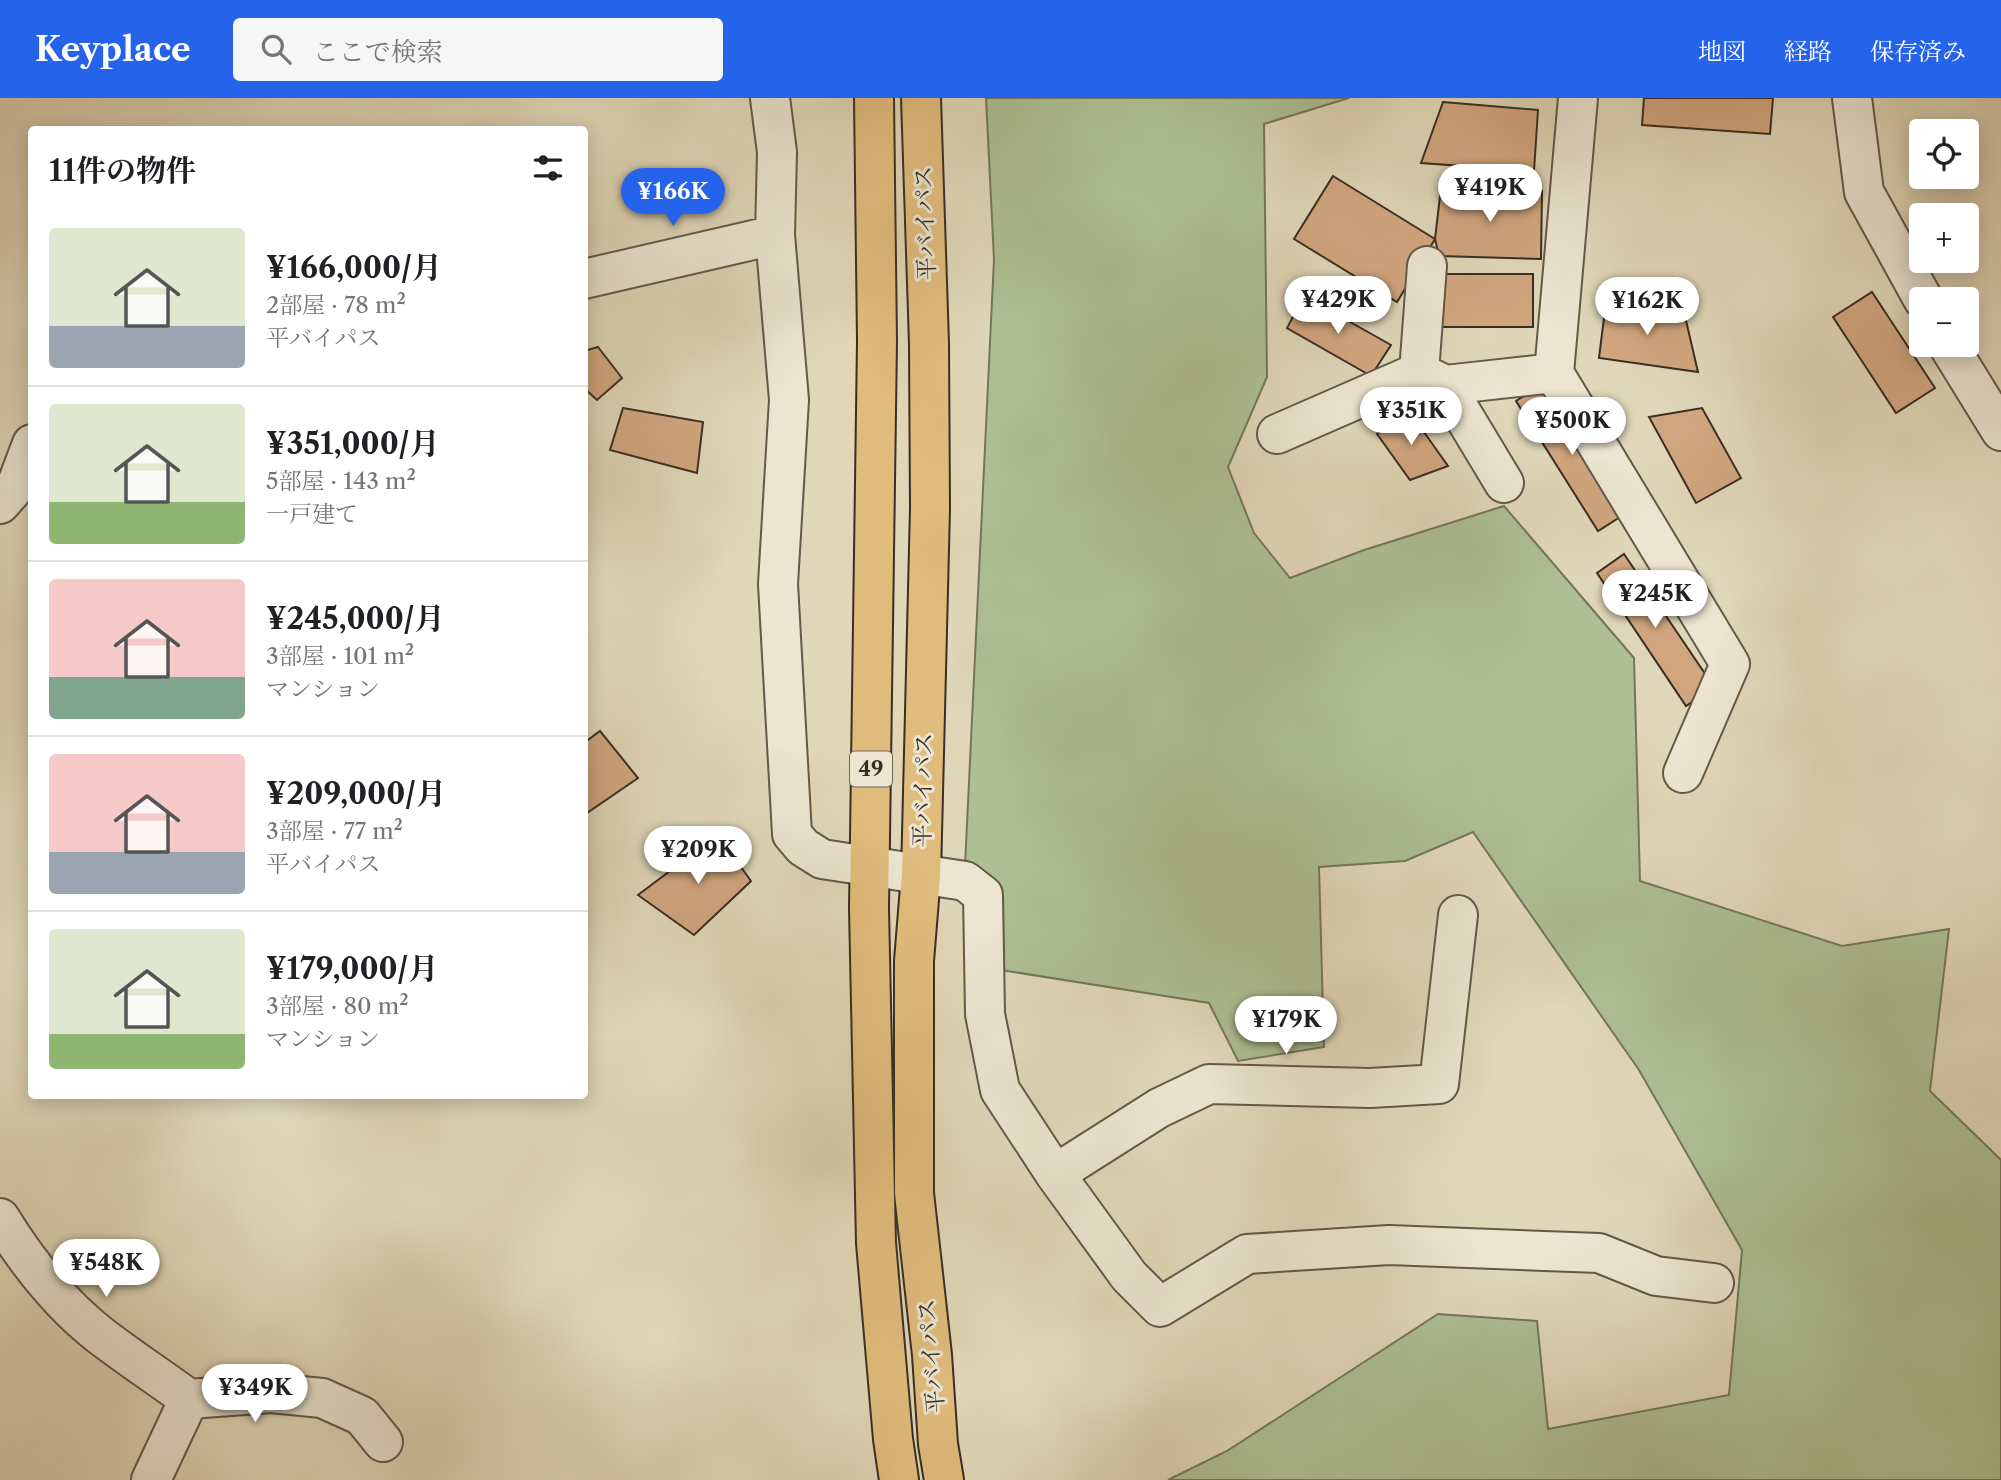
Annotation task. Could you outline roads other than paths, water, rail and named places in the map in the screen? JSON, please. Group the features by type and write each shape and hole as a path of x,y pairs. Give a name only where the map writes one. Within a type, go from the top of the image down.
{"highway":[{"name":"平バイパス","path":"874,98 877,341 870,867 876,1243 892,1439 900,1480"},
{"name":"平バイパス","path":"921,98 929,344 930,508 921,875 914,961 914,1193 941,1462"}],"street":[{"path":"770,98 777,152 775,235 789,400 778,584 792,834 803,847 822,859 965,881 983,895 985,1014 1000,1090 1055,1174 1129,1276 1160,1307 1247,1254 1390,1245 1599,1253 1656,1276 1714,1283"},
{"path":"1578,98 1554,373 1730,664 1683,773"},
{"path":"1852,98 1864,192 1916,287"},
{"path":"588,278 775,235"},
{"path":"1427,266 1432,379 1504,483"},
{"path":"1955,357 2001,431"},
{"path":"1277,434 1432,379 1554,373"},
{"path":"0,504 16,486 28,454"},
{"path":"1055,1174 1159,1108 1209,1084 1370,1088 1439,1084 1458,915"},
{"path":"0,1218 20,1252 63,1300 100,1335 189,1399 271,1393 323,1398 362,1416 383,1442"},
{"path":"151,1480 189,1399"}]}
